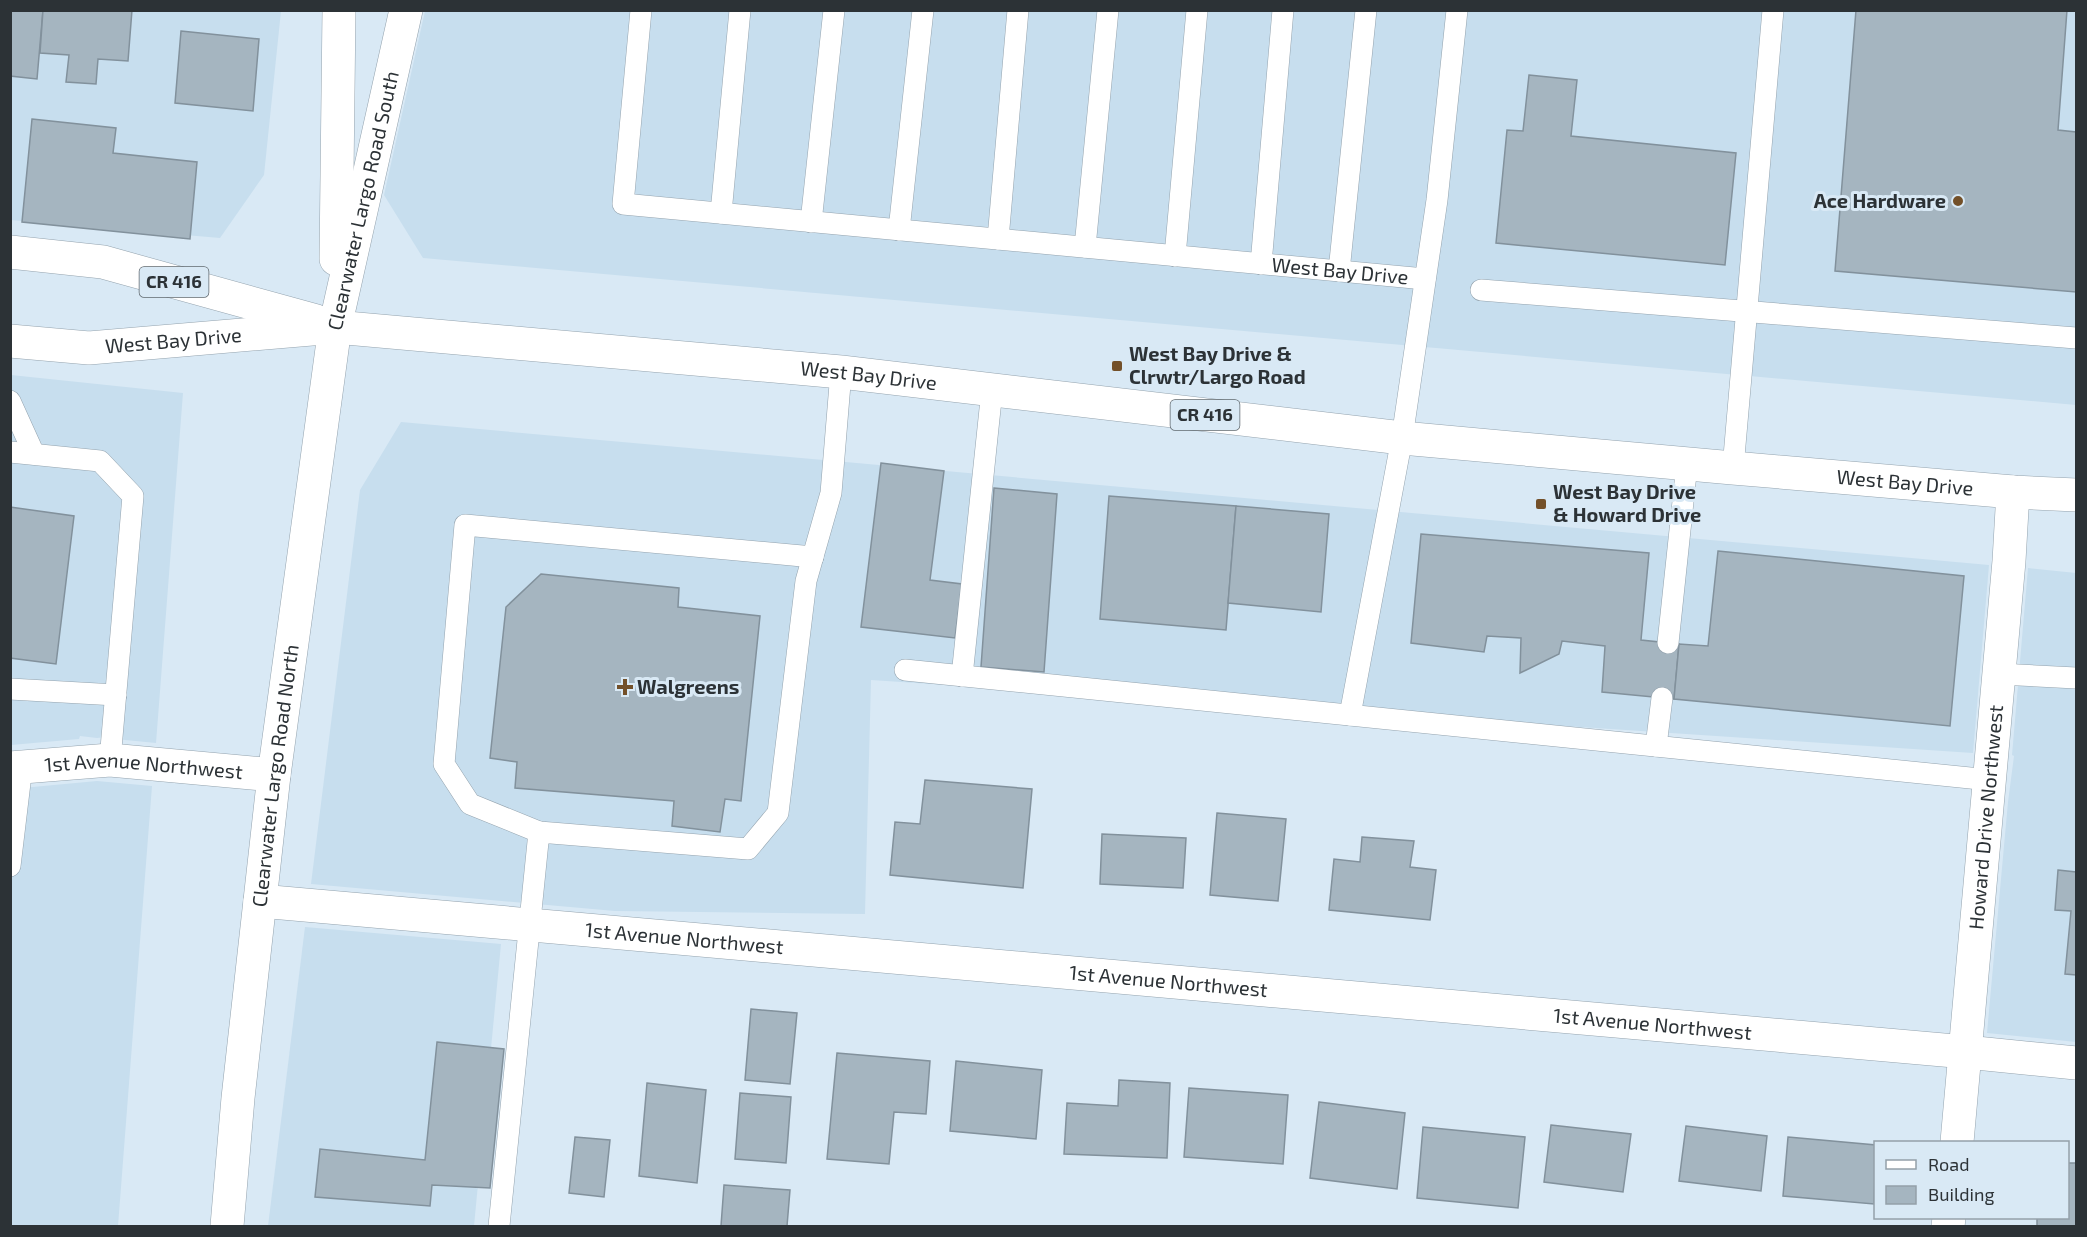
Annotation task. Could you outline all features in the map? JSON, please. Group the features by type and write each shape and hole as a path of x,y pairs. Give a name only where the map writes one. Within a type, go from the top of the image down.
{"main road":[{"name":"Clearwater Largo Road South","path":"335,327 339,10"},
{"name":"Clearwater Largo Road South","path":"335,327 406,10"},
{"name":"West Bay Drive","path":"10,252 103,262 335,327"},
{"name":"West Bay Drive","path":"10,341 89,348 335,327 842,372 1402,438 2013,492 2076,495"},
{"name":"Clearwater Largo Road North","path":"226,1227 274,776 335,327"},
{"name":"Howard Drive Northwest","path":"1957,1141 2013,492"},
{"name":"1st Avenue Northwest","path":"16,767 110,760 274,776"},
{"name":"1st Avenue Northwest","path":"260,901 2076,1063"}],"lane":[{"name":"West Bay Drive","path":"641,10 623,204 1425,279"},
{"path":"721,213 740,10"},
{"path":"811,222 834,10"},
{"path":"899,230 923,10"},
{"path":"998,239 1018,10"},
{"path":"1084,247 1108,10"},
{"path":"1175,256 1197,10"},
{"path":"1261,264 1283,10"},
{"path":"1339,271 1366,10"},
{"name":"West Bay Drive","path":"1350,715 1402,438 1437,200 1457,10"},
{"path":"1733,468 1773,10"},
{"path":"1481,290 2076,338"},
{"path":"813,557 465,525 444,764 470,804 539,832 748,849 778,813 806,581 813,557 831,493 842,372"},
{"path":"962,676 992,390"},
{"path":"10,401 34,454"},
{"path":"10,452 100,461 133,496 110,760"},
{"path":"1668,643 1687,464"},
{"path":"905,670 1990,780"},
{"path":"1999,674 2076,678"},
{"path":"10,689 116,696"},
{"path":"1656,746 1662,698"},
{"path":"10,866 16,767"},
{"path":"499,1227 539,832"}],"shaded area":[{"path":"10,11 281,11 264,175 220,238 11,220"},
{"path":"425,11 2076,11 2076,405 423,258 384,195"},
{"path":"11,375 183,393 156,743 115,739 115,736 97,738 80,736 79,739 11,745"},
{"path":"401,422 1989,565 1973,753 871,680 865,914 615,911 311,884 360,490"},
{"path":"2028,568 2076,573 2076,1042 1987,1033 2014,756 2012,755"},
{"path":"97,781 152,786 118,1226 11,1226 11,789"},
{"path":"305,927 501,944 474,1226 268,1226"}],"building":[{"path":"10,10 43,10 37,79 10,76"},
{"path":"43,10 132,10 128,61 98,59 96,84 66,82 69,55 40,53"},
{"name":"Ace Hardware","path":"1856,10 2067,10 2058,130 2076,132 2076,292 1835,271"},
{"path":"181,31 259,39 253,111 175,103"},
{"path":"1529,75 1577,80 1571,136 1736,153 1725,265 1496,243 1507,130 1523,131"},
{"path":"32,119 116,128 113,153 197,162 190,239 22,222"},
{"path":"881,463 944,471 930,580 962,584 955,638 861,627"},
{"path":"994,488 1057,494 1044,672 981,667"},
{"path":"1109,496 1236,506 1226,630 1100,619"},
{"path":"1236,506 1329,514 1321,612 1228,603"},
{"path":"10,507 74,516 56,664 10,658"},
{"path":"1421,534 1649,553 1641,640 1679,644 1674,699 1602,692 1605,646 1562,641 1559,654 1520,673 1521,638 1487,636 1484,652 1411,643"},
{"path":"1718,551 1964,576 1950,726 1674,699 1679,644 1708,646"},
{"name":"Walgreens","path":"541,574 679,588 678,607 760,616 741,801 725,799 720,832 672,826 674,801 515,788 517,762 490,758 506,607"},
{"path":"925,780 1032,789 1023,888 890,875 895,822 920,824"},
{"path":"1217,813 1286,819 1278,901 1210,895"},
{"path":"1102,834 1186,838 1183,888 1100,884"},
{"path":"1362,837 1414,841 1410,867 1436,870 1430,920 1329,910 1334,859 1360,862"},
{"path":"2058,870 2076,872 2076,975 2065,974 2071,911 2055,910"},
{"path":"751,1009 797,1013 790,1084 745,1080"},
{"path":"437,1042 504,1049 490,1188 432,1185 430,1206 315,1197 320,1149 425,1160"},
{"path":"837,1053 930,1061 926,1114 894,1112 889,1164 827,1159"},
{"path":"956,1061 1042,1070 1036,1139 950,1131"},
{"path":"1119,1080 1170,1083 1167,1158 1064,1154 1067,1103 1118,1106"},
{"path":"647,1083 706,1090 697,1183 639,1176"},
{"path":"1189,1088 1288,1095 1283,1164 1184,1157"},
{"path":"740,1093 791,1097 786,1163 735,1159"},
{"path":"1319,1102 1405,1113 1397,1189 1310,1178"},
{"path":"1551,1125 1631,1134 1623,1192 1544,1182"},
{"path":"1686,1126 1767,1136 1761,1191 1679,1181"},
{"path":"1423,1127 1525,1137 1518,1208 1417,1198"},
{"path":"575,1137 610,1140 604,1197 569,1193"},
{"path":"1788,1137 1874,1145 1874,1204 1783,1196"},
{"path":"2069,1163 2076,1163 2076,1226 2037,1226 2037,1219 2069,1219"},
{"path":"724,1185 790,1190 787,1226 721,1226"}],"place":[{"name":"Ace Hardware","path":"1958,201"},
{"name":"West Bay Drive & Clrwtr/Largo Road","path":"1117,366"},
{"name":"West Bay Drive & Howard Drive","path":"1541,504"},
{"name":"Walgreens","path":"625,687"}]}
